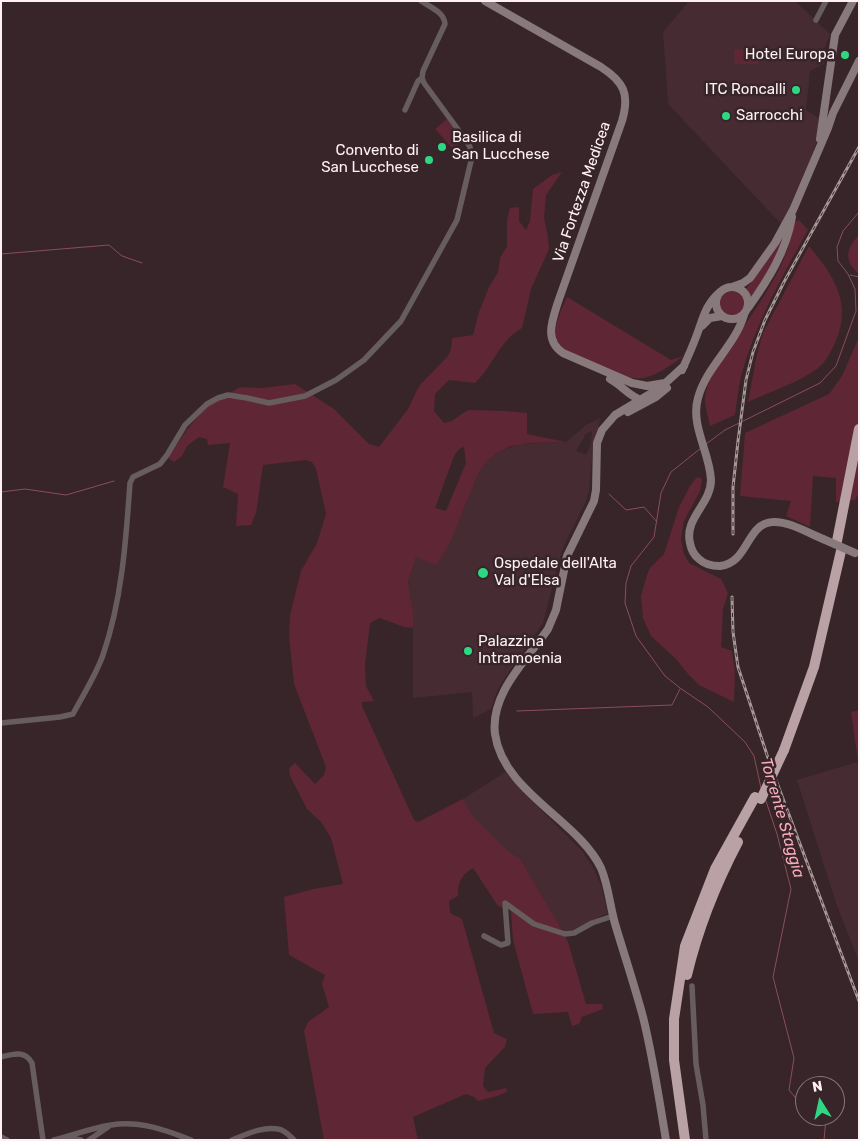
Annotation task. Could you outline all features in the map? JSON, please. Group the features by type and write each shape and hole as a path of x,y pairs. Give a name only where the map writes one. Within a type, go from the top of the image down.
{"highway":[{"path":"839,546 859,430"},
{"path":"691,1140 680,1060 680,1020 685,982 693,950 724,868 782,748 814,667 839,546 859,462"},
{"path":"685,1140 674,1060 674,1019 686,946 715,869 758,798"}],"main road":[{"name":"Via Fortezza Medicea","path":"485,1 607,71 618,81 624,92 625,108 622,121 552,320 551,335 557,348"},
{"path":"813,162 821,133 835,36 853,1"},
{"path":"597,452 605,434 615,420 666,386 684,366 708,306 720,292 743,283 750,278 771,249 793,210 859,61"},
{"path":"825,109 826,118 832,119"},
{"path":"793,210 782,253 698,395 696,404 699,427 711,482 707,496 691,522 688,532 695,556 710,565 727,564 738,557 759,527 774,522 785,524 857,554"},
{"path":"699,330 708,319 739,318 746,312 748,298 746,293 732,286"},
{"path":"720,292 717,296 716,307 726,318 731,331 730,342"},
{"path":"557,348 568,356 632,384 666,386"},
{"path":"557,348 569,359 615,382 626,393 640,399"},
{"path":"666,386 626,407 605,425 598,440 596,490 593,504 574,539 565,562 554,618 504,690 498,703 495,728 498,746 510,770 587,847 600,868 643,1017 666,1140"},
{"path":"626,393 626,407"},
{"path":"534,648 550,613 560,561 588,503 595,478"}],"street":[{"path":"1,723 73,714 103,656 122,571 130,483 133,476 160,464 185,425 207,404 228,395 269,403 305,396 336,380 364,360 402,321 457,220 470,170 471,154 465,139 422,78 423,70 445,23 442,16 421,1"},
{"path":"816,20 826,1"},
{"path":"405,110 422,78"},
{"path":"484,936 501,945 508,942 505,902 534,924 566,934 574,933 594,922 613,916"},
{"path":"692,986 696,1064 704,1105 706,1140"},
{"path":"1,1057 23,1054 29,1056 32,1062 43,1140"},
{"path":"54,1140 112,1124 128,1123 163,1129 191,1140"},
{"path":"89,1140 112,1124"},
{"path":"232,1140 265,1129 279,1129 294,1140"},
{"path":"1,1137 7,1140"},
{"path":"64,1137 81,1140"}],"shaded area":[{"name":"Sarrocchi","path":"689,1 795,1 830,34 822,54 824,64 810,71 806,110 819,118 818,138 809,164 782,225 668,104 663,32"},
{"path":"758,49 759,64 735,64 734,50"},
{"path":"447,119 463,140 453,149 435,129"},
{"path":"562,172 546,195 544,218 549,249 531,289 522,328 514,333 502,346 475,383 449,380 435,394 434,411 444,423 452,421 469,410 527,413 527,434 566,442 529,443 511,446 497,453 486,462 478,474 451,541 436,566 416,557 408,582 413,611 413,628 404,627 380,618 370,623 365,665 366,686 374,701 362,702 362,706 414,820 418,822 463,799 473,816 507,850 520,859 568,942 586,1004 602,1004 603,1009 582,1017 579,1024 572,1026 568,1012 533,1014 513,940 511,910 498,906 473,868 461,879 458,896 449,901 450,913 462,919 494,1033 507,1039 505,1047 485,1068 483,1086 488,1092 506,1088 507,1092 478,1101 466,1094 413,1117 418,1140 324,1140 304,1031 308,1022 329,1007 322,984 325,975 289,955 284,897 313,889 343,884 331,838 321,822 307,809 290,776 289,768 295,763 315,784 324,775 326,767 294,684 289,636 290,615 301,571 317,543 326,514 316,469 312,462 306,460 263,465 256,513 251,525 236,526 238,494 223,487 230,443 208,445 207,439 199,437 187,446 182,456 174,462 168,458 186,431 205,408 240,387 261,388 295,384 334,409 369,444 379,447 408,409 419,386 447,357 451,350 452,338 473,335 479,312 489,287 498,272 500,258 507,246 507,220 510,208 519,207 519,221 526,230 530,221 533,189 552,175","holes":["464,447 466,463 446,511 435,508 454,456 459,449"]},
{"path":"799,220 808,230 761,320 741,377 735,415 710,426 705,399 708,385 719,364 777,274 785,257 793,223"},
{"path":"786,231 776,259 751,297 746,289"},
{"path":"859,235 859,274 850,264 848,254 851,245"},
{"path":"809,246 826,268 838,291 842,316 835,343 817,369 792,383 748,402 763,333"},
{"path":"732,290 741,294 745,303 741,312 732,316 723,312 719,303 723,294"},
{"path":"567,297 671,360 684,356 659,372 643,378 624,376 583,361 571,354 557,341 557,324"},
{"path":"859,337 859,493 855,500 836,502 836,478 813,476 810,527 786,516 791,501 740,496 745,433 829,394 842,376"},
{"name":"Ospedale dell'Alta Val d'Elsa","path":"600,418 598,433 593,446 587,499 562,550 543,623 502,682 491,709 473,718 472,692 413,698 413,611 408,582 416,557 436,566 451,541 478,474 486,462 497,453 519,444 566,442 586,425","holes":["592,431 591,443 586,455 576,451 584,435"]},
{"path":"700,477 702,480 700,491 684,521 681,539 684,554 689,563 721,579 728,593 723,609 721,647 732,651 735,672 734,702 699,685 676,659 651,636 643,618 641,596 647,575 650,568 664,554 679,507 690,486 696,478"},
{"path":"859,710 859,768 851,712"},
{"path":"857,762 859,768 859,962 836,903 797,780"},
{"path":"507,771 525,794 583,852 594,869 601,886 608,913 570,931 563,932 520,859 507,850 473,816 463,799"}],"waterway":[{"name":"Torrente Staggia","path":"706,444 725,430 820,383 836,366 856,311 855,289 848,274 838,261 837,247 843,231 859,212"},
{"path":"1,254 109,245 122,256 142,263"},
{"path":"850,275 859,277"},
{"name":"Torrente Staggia","path":"701,448 671,472 661,493 654,537 631,566 626,583 625,603 636,636 665,676 708,707 745,742 754,756 761,788"},
{"path":"1,492 25,489 66,495 114,481"},
{"path":"609,494 626,510 644,507 657,522"},
{"path":"517,711 672,705 680,689"},
{"name":"Torrente Staggia","path":"766,801 777,834 791,889 773,977 794,1058 789,1090 795,1097"},
{"name":"Torrente Staggia","path":"824,1140 825,1126"}],"railway":[{"path":"733,534 733,487 738,441 746,380 753,352 765,320 784,282 859,147"},
{"path":"732,597 733,632 738,667 768,758"},
{"path":"776,780 859,1001"}],"place":[{"name":"Hotel Europa","path":"845,55"},
{"name":"ITC Roncalli","path":"796,90"},
{"name":"Sarrocchi","path":"726,116"},
{"name":"Basilica di San Lucchese","path":"442,147"},
{"name":"Convento di San Lucchese","path":"429,160"},
{"name":"Ospedale dell'Alta Val d'Elsa","path":"483,573"},
{"name":"Palazzina Intramoenia","path":"468,651"}]}
